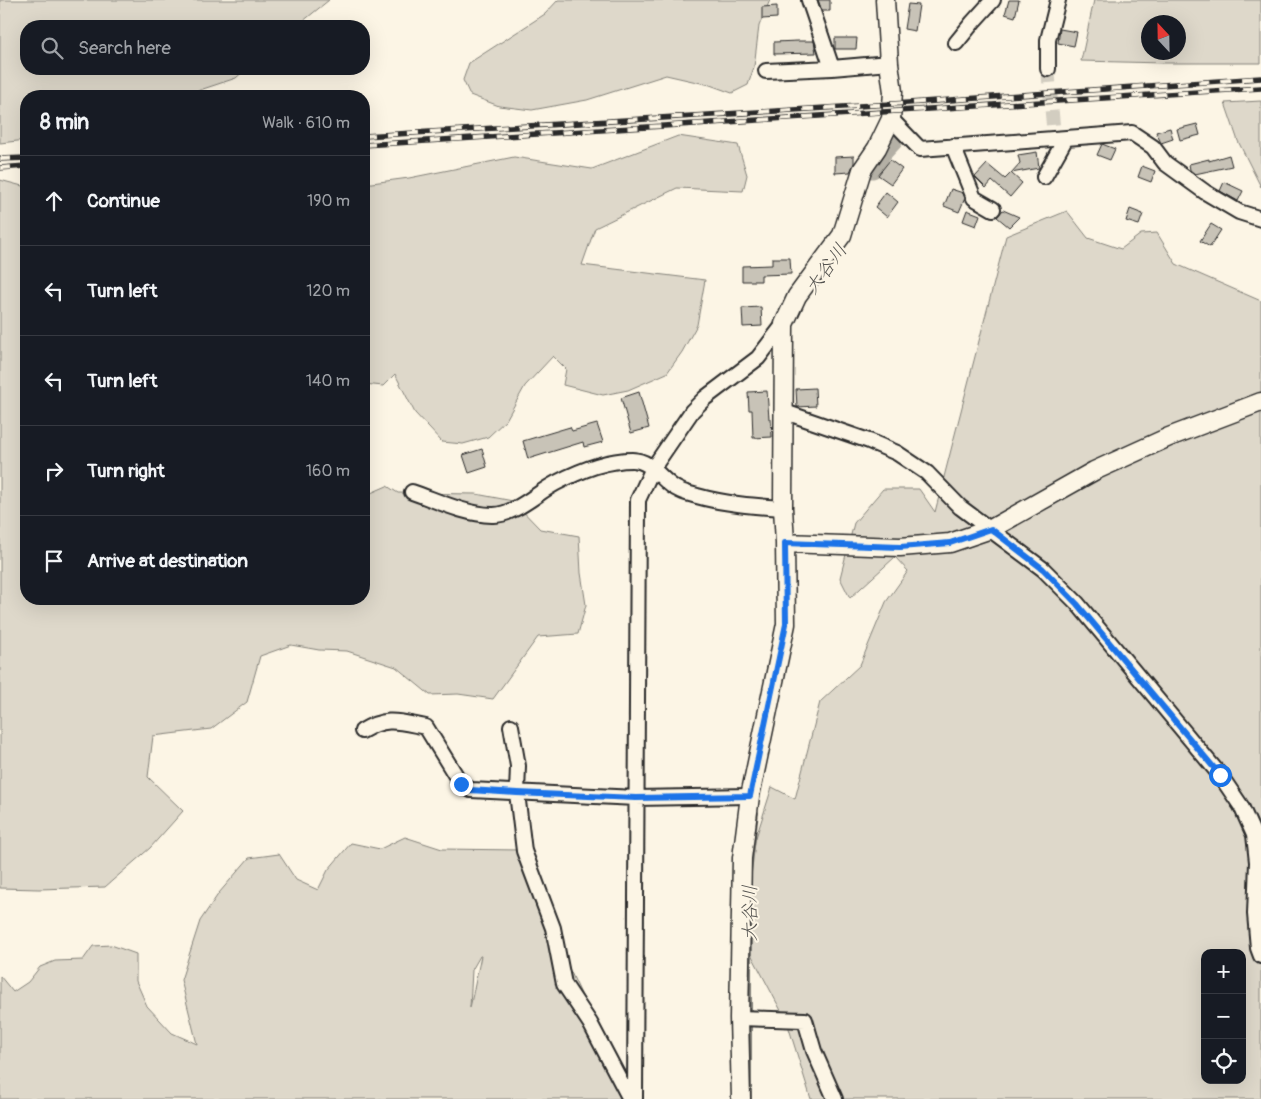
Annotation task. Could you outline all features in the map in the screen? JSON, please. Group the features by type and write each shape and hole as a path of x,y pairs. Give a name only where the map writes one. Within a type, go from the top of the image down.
{"street":[{"path":"808,0 832,68"},
{"path":"635,1099 638,500 653,468 692,411 705,398 758,358 784,324 797,296 842,235 862,170 877,148 890,119 893,92 885,0"},
{"path":"956,43 972,22 993,0"},
{"path":"1048,69 1048,40 1058,0"},
{"path":"766,72 889,63"},
{"path":"890,119 920,149 1058,134 1132,133 1153,147 1165,162 1204,192 1239,212 1261,219"},
{"path":"1044,177 1058,134"},
{"path":"953,146 974,198 993,209"},
{"path":"741,1099 742,858 750,796 786,624 783,508 784,324"},
{"path":"785,543 900,547 950,543 991,529 1094,471 1169,437 1261,402"},
{"path":"785,412 869,441 897,453 927,473 960,507 1043,569 1077,604 1220,775 1242,806 1254,835 1257,862 1255,914 1258,948 1261,956"},
{"path":"412,492 460,510 494,515 519,507 556,483 593,466 634,460 653,468 678,490 712,500 783,508"},
{"path":"362,731 375,723 392,720 426,727 461,784 470,790 636,798 750,796"},
{"path":"511,726 518,766 517,793 524,851 553,928 564,984 590,1024 630,1099"},
{"path":"740,1018 805,1020 814,1051 835,1099"}],"shaded area":[{"path":"0,0 329,0 304,20 20,20 20,75 239,75 236,78 200,90 20,90 20,141 0,143"},
{"path":"558,0 770,0 759,26 754,67 748,85 732,93 710,85 666,75 587,100 532,110 499,106 470,95 463,80 469,63 545,14"},
{"path":"1094,0 1261,0 1261,63 1081,61"},
{"path":"1261,101 1261,187 1238,141 1225,103"},
{"path":"678,136 738,145 747,175 743,191 677,188 595,228 582,265 705,280 697,325 682,352 667,373 628,390 603,395 563,385 566,369 553,356 525,386 506,420 488,437 463,444 442,442 415,413 395,374 383,386 370,385 370,183 409,178 514,157 592,169"},
{"path":"0,180 20,185 20,605 370,605 370,493 387,486 398,493 476,494 513,501 540,529 579,536 581,573 586,605 578,634 538,637 493,699 458,694 430,695 396,667 347,651 319,650 291,645 260,656 247,702 211,729 153,736 148,777 183,811 150,848 105,887 0,888"},
{"path":"1067,211 1088,238 1121,249 1141,234 1157,233 1176,264 1261,301 1261,1099 811,1099 787,1022 750,952 748,863 772,787 795,799 820,702 860,665 886,602 908,571 895,557 850,598 840,578 854,523 883,489 919,489 935,512 1006,236"},
{"path":"405,837 442,849 520,850 541,908 597,1028 623,1099 0,1099 0,976 13,992 28,982 40,967 55,961 83,960 93,946 111,945 136,954 136,981 147,1006 172,1033 197,1044 181,980 200,921 219,893 249,858 279,854 296,880 318,890 328,870 351,843 380,849","holes":["481,956 470,1008 472,970"]}],"building":[{"path":"818,0 830,0 830,11 822,11"},
{"path":"1009,0 1019,0 1015,17 1005,14"},
{"path":"908,4 919,5 915,31 904,29"},
{"path":"777,6 777,18 762,19 762,7"},
{"path":"1060,29 1077,32 1074,46 1058,43"},
{"path":"835,38 857,38 856,49 835,49"},
{"path":"814,41 816,53 774,54 774,42"},
{"path":"1197,124 1200,135 1180,140 1177,129"},
{"path":"1170,128 1173,139 1161,143 1156,132"},
{"path":"1102,144 1115,149 1110,160 1097,155"},
{"path":"1037,152 1039,168 1011,173 1020,163 1018,155"},
{"path":"1229,155 1232,166 1195,174 1190,170 1189,164"},
{"path":"854,156 854,163 850,172 835,173 835,157"},
{"path":"890,160 902,169 891,184 878,175"},
{"path":"987,164 1005,179 1011,173 1022,183 1010,197 992,181 986,188 975,177"},
{"path":"1142,166 1155,171 1151,182 1138,177"},
{"path":"1224,182 1243,191 1238,201 1220,191"},
{"path":"951,189 963,193 965,198 959,212 944,206"},
{"path":"886,192 898,202 887,217 875,207"},
{"path":"1130,209 1143,214 1139,225 1126,221"},
{"path":"967,210 980,215 976,226 963,221"},
{"path":"1003,210 1019,217 1009,227 997,217"},
{"path":"1211,224 1221,230 1210,247 1200,241"},
{"path":"772,258 790,258 791,274 761,275 761,281 742,281 742,266 772,265"},
{"path":"761,307 762,326 743,327 742,308"},
{"path":"815,388 816,406 797,407 796,389"},
{"path":"767,391 772,437 753,438 752,410 749,410 748,392"},
{"path":"639,392 649,428 631,433 621,398"},
{"path":"597,424 603,442 584,447 583,442 528,459 523,441 570,427 572,431"},
{"path":"482,449 487,467 469,473 463,455"}],"waterway":[{"name":"大谷川","path":"872,168 881,153 893,140"},
{"name":"大谷川","path":"750,872 757,813"},
{"name":"大谷川","path":"750,899 750,1014"},
{"name":"大谷川","path":"750,1024 750,1099"}],"tunnel":[{"path":"1048,69 1053,125"}],"railway":[{"path":"370,136 908,103 1261,78"},
{"path":"370,145 1261,88"},
{"path":"0,159 20,158"},
{"path":"0,168 20,166"}],"route":[{"path":"461,784 470,790 636,798 750,796 786,624 785,543 900,547 950,543 991,529 1043,569 1077,604 1220,775"}]}
